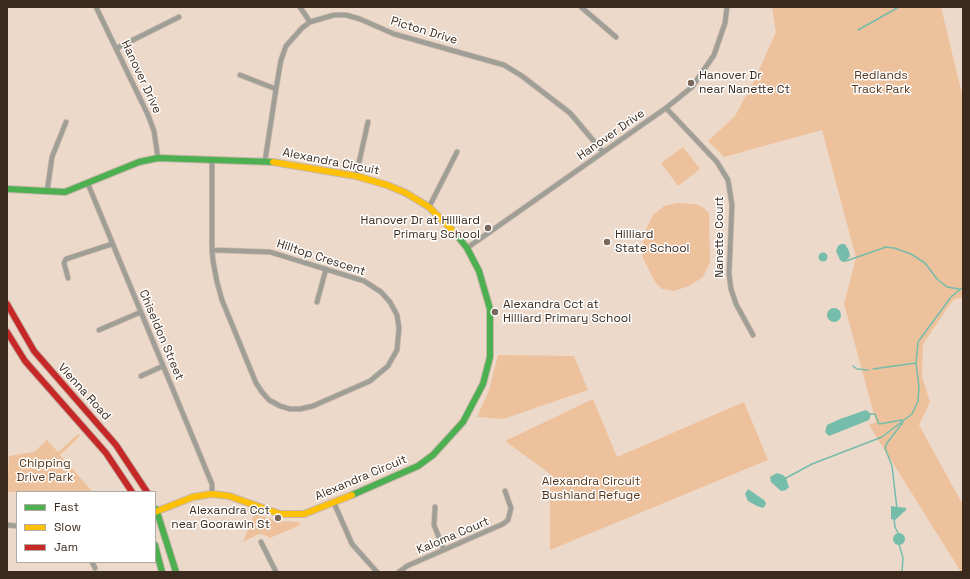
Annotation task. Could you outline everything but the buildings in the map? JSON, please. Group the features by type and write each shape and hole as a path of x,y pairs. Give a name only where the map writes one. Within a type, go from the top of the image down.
{"street":[{"name":"Hanover Drive","path":"96,7 117,48 152,126 157,146 158,158"},
{"path":"300,7 310,22"},
{"path":"581,7 616,37"},
{"name":"Hanover Drive","path":"467,248 666,108 692,88 714,55 725,23 727,7"},
{"name":"Picton Drive","path":"265,161 281,60 286,46 302,28 310,22 334,15 346,15 360,19 394,34 504,65 522,76 570,113 603,152"},
{"path":"117,48 179,17"},
{"path":"240,75 276,89"},
{"name":"Nanette Court","path":"666,108 717,162 728,180 732,205 729,274 731,289 736,304 753,335"},
{"path":"47,192 52,157 66,122"},
{"path":"356,176 368,122"},
{"path":"429,207 457,152"},
{"name":"Alexandra Circuit","path":"7,189 66,192 139,162 158,158 265,161 356,176 399,190 429,207 450,227 467,248 479,271 485,289 491,321 490,357 483,384 460,427 433,455 402,474 304,514 280,514 229,496 212,494 193,497 156,510"},
{"name":"Hilltop Crescent","path":"212,159 212,250 212,261 222,300 256,383 269,400 290,409 300,409 313,406 370,382 388,366 397,350 399,328 397,315 390,302 382,292 364,281 270,252 212,250"},
{"name":"Chiseldon Street","path":"88,184 212,484 212,494"},
{"path":"68,278 64,263 66,259 112,244"},
{"path":"317,302 326,269"},
{"name":"Vienna Road","path":"7,304 34,351 116,445 130,464 146,491"},
{"path":"99,330 141,312"},
{"name":"Vienna Road","path":"7,332 25,361 106,453 131,491"},
{"path":"141,376 163,366"},
{"name":"Kaloma Court","path":"399,572 407,566 496,528 508,520 511,508 505,491"},
{"path":"334,503 352,544 377,572"},
{"path":"435,507 433,516 434,525 444,550"},
{"path":"156,510 176,572"},
{"path":"261,542 276,572"},
{"path":"156,549 162,572"},
{"path":"92,563 95,568"}],"green space":[{"name":"Redlands Track Park","path":"772,7 941,7 963,98 963,297 953,300 923,344 922,376 930,402 919,425 963,505 963,572 961,572 869,425 876,422 844,304 856,258 822,130 724,157 708,141 735,116 755,79 776,32"},
{"path":"683,147 700,169 678,186 661,163"},
{"path":"677,203 696,204 704,208 709,213 710,262 703,277 689,286 674,291 662,289 655,282 643,258 642,247 645,231 653,215 664,206"},
{"path":"498,355 574,356 588,390 503,419 477,417 489,390"},
{"name":"Alexandra Circuit Bushland Refuge","path":"593,399 617,457 744,402 768,460 550,550 550,474 505,441"},
{"name":"Chipping Drive Park","path":"78,434 80,436 60,455 92,491 7,492 9,456 34,452 47,440 58,452"},
{"path":"254,514 278,521 299,522 300,525 270,538 259,534 243,542"}],"water":[{"path":"845,244 850,256 843,262 840,260 836,251 838,246"},
{"path":"821,253 825,253 827,257 825,261 821,261 819,259 819,255"},
{"path":"834,308 839,310 841,315 839,320 834,322 829,320 827,315 829,310"},
{"path":"866,410 871,414 869,420 829,436 825,432 827,425"},
{"path":"777,473 786,478 789,487 786,490 781,491 771,482 770,477"},
{"path":"748,489 764,500 766,503 763,508 748,501 745,494"},
{"path":"891,506 906,508 906,510 895,520 891,519"},
{"path":"897,533 901,533 905,539 901,545 897,545 893,541 893,537"}],"waterway":[{"path":"858,30 899,7"},
{"path":"846,261 886,247 894,248 911,254 925,263 937,279 947,287 959,289"},
{"path":"786,478 812,464 882,437 912,414 918,401 919,387 916,363 918,342 951,297 963,287"},
{"path":"873,369 916,363"},
{"path":"853,366 857,369 868,370"},
{"path":"871,414 875,414 879,424 902,420"},
{"path":"897,509 892,466 885,448 887,443 903,422"},
{"path":"894,518 895,527 899,535"},
{"path":"899,544 903,558 902,572"}],"traffic: fast":[{"path":"7,189 65,192 139,162 158,158 273,162"},
{"path":"352,495 418,466 433,455 463,422 483,384 490,357 490,309 479,271 467,248 455,233"},
{"path":"156,509 176,572"},
{"path":"156,549 162,572"}],"traffic: slow":[{"path":"273,162 356,176 387,185 406,193 429,207 455,233"},
{"path":"156,512 193,497 212,494 229,496 280,514 304,514 352,495"}],"traffic: jam":[{"path":"7,304 34,351 116,445 146,491"},
{"path":"7,332 25,361 106,453 131,491"}],"place":[{"name":"Hanover Dr near Nanette Ct","path":"691,83"},
{"name":"Hanover Dr at Hilliard Primary School","path":"488,228"},
{"name":"Hilliard State School","path":"607,242"},
{"name":"Alexandra Cct at Hilliard Primary School","path":"495,312"},
{"name":"Alexandra Cct near Goorawin St","path":"278,518"}]}
